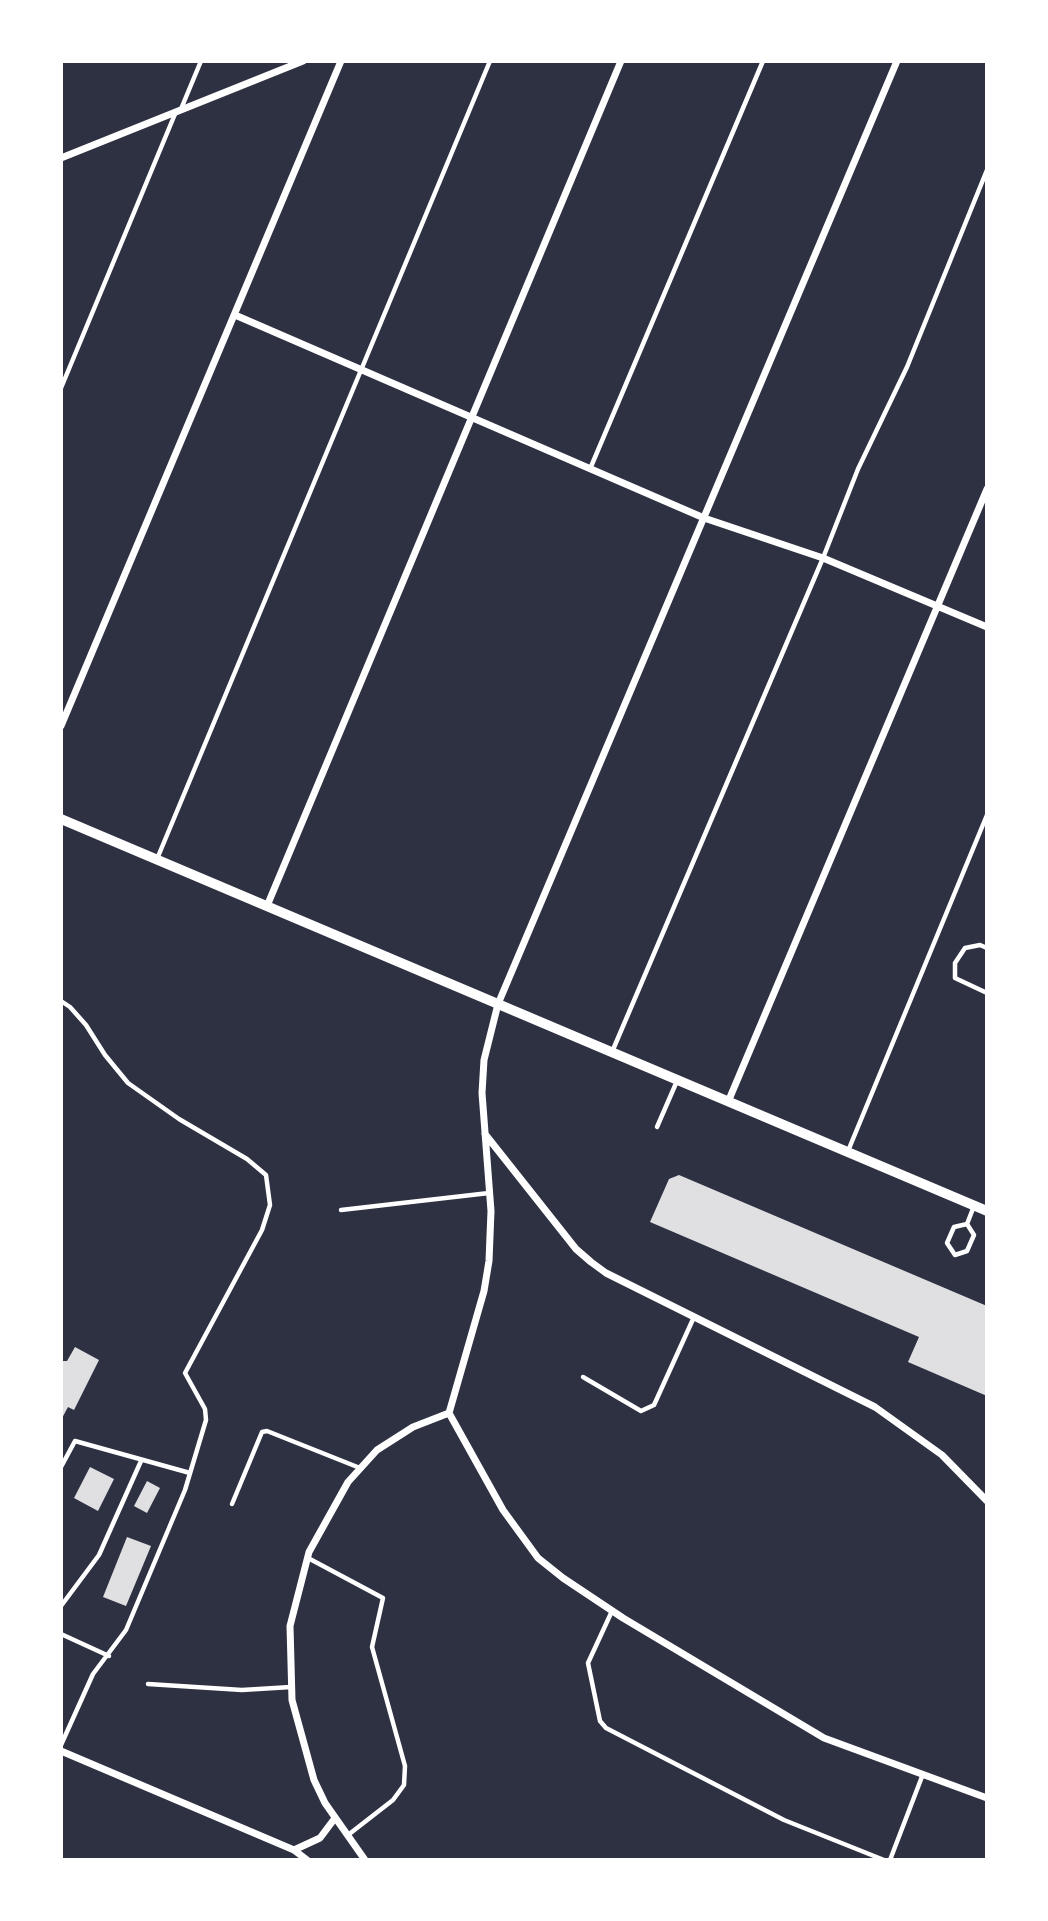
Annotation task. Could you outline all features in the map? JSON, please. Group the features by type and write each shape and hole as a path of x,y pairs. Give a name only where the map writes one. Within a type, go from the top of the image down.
{"street":[{"path":"61,158 303,61"},
{"path":"61,726 341,61"},
{"path":"267,906 621,61"},
{"path":"897,61 498,1004 482,1072 490,1192 489,1261 484,1290 449,1413 503,1510 538,1558 612,1611 824,1738 987,1798"},
{"path":"235,315 704,518 823,558 987,626"},
{"path":"728,1102 987,489"},
{"path":"61,819 987,1211"},
{"path":"485,1134 576,1250 606,1273 875,1407 943,1455 987,1501"},
{"path":"365,1860 335,1818 314,1780 305,1753 291,1687 290,1626 307,1558 316,1534 348,1482 377,1450 413,1427 449,1413"},
{"path":"61,1751 294,1850 307,1860"},
{"path":"294,1850 320,1838 335,1818"}],"lane":[{"path":"61,388 201,61"},
{"path":"157,859 490,61"},
{"path":"590,469 763,61"},
{"path":"612,1052 823,558 858,469 907,367 987,170"},
{"path":"848,1152 987,815"},
{"path":"987,948 980,945 965,948 956,963 955,978 987,993"},
{"path":"61,1001 71,1006 128,1083 179,1119 247,1159 265,1175 270,1205 261,1230 185,1373 205,1409 206,1420 190,1474 126,1630 93,1674 61,1745"},
{"path":"657,1127 677,1080"},
{"path":"341,1210 490,1192"},
{"path":"967,1224 974,1206"},
{"path":"967,1224 974,1235 967,1251 955,1255 947,1243 954,1227 967,1224"},
{"path":"583,1377 642,1411 654,1405 694,1317"},
{"path":"232,1504 262,1432 267,1431 360,1468"},
{"path":"61,1467 75,1441 190,1474"},
{"path":"61,1606 99,1555 141,1461"},
{"path":"307,1558 383,1598 372,1647 405,1766 404,1785 393,1800 348,1835"},
{"path":"612,1611 588,1663 600,1721 606,1728 784,1820 884,1860"},
{"path":"61,1634 109,1656"},
{"path":"148,1684 242,1690 291,1687"},
{"path":"890,1860 923,1774"}],"building":[{"path":"679,1175 987,1306 987,1396 908,1362 919,1337 650,1222 669,1179"},
{"path":"75,1347 99,1360 74,1410 68,1407 61,1420 61,1361 67,1361"},
{"path":"90,1467 114,1479 98,1511 74,1498"},
{"path":"147,1481 160,1488 147,1513 134,1506"},
{"path":"127,1537 151,1546 126,1606 103,1597"}]}
